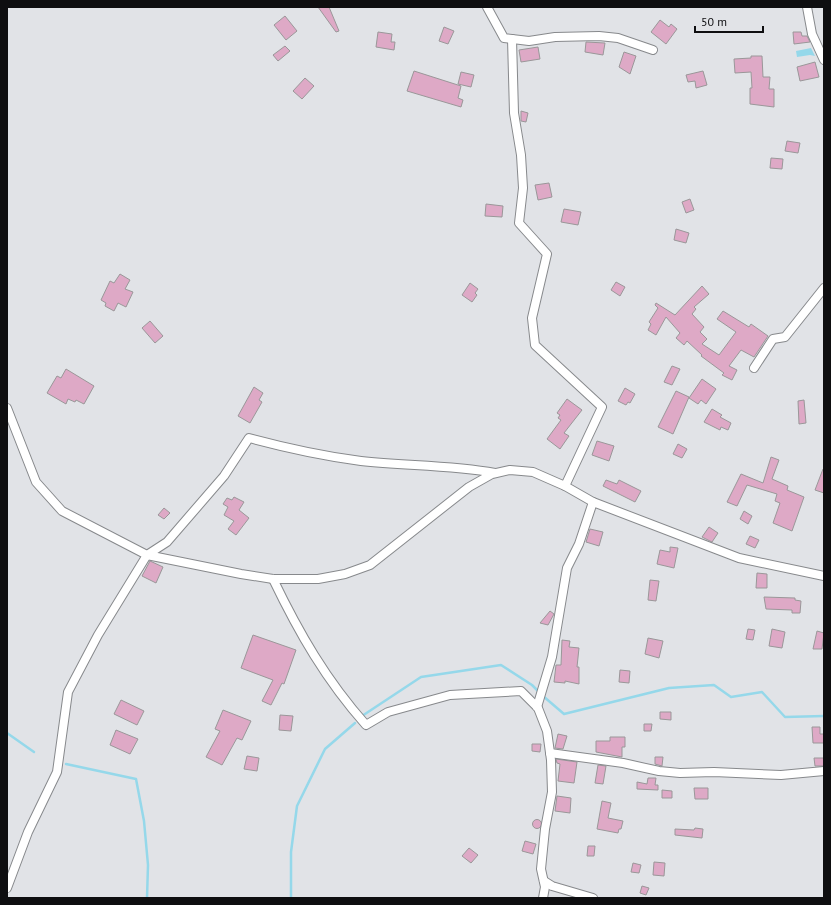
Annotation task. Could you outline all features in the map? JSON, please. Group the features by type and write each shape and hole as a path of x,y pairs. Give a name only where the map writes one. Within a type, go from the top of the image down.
{"street":[{"path":"487,7 504,38 529,41 555,37 599,36 618,38 653,50"},
{"path":"807,7 812,34 824,60"},
{"path":"512,39 514,113 521,156 522,188 519,223 547,254 532,318 536,345 602,406 565,486"},
{"path":"754,368 773,339 785,337 824,288"},
{"path":"7,408 36,482 62,511 148,555 273,579 318,579 345,574 370,565 468,487 496,473 510,470 533,472 565,486 593,502 739,558 824,576"},
{"path":"7,888 28,832 57,772 68,692 98,635 148,555 167,542 224,476 250,438 301,451 360,461 475,469 496,473"},
{"path":"537,707 552,657 567,568 579,544 593,502"},
{"path":"273,579 306,644 349,706 366,725 388,712 450,695 521,691 537,707 547,731 552,792 545,829 541,869 545,887 543,898"},
{"path":"550,753 623,763 659,771 680,773 714,772 781,775 824,771"},
{"path":"544,881 552,886 593,898"}],"water":[{"path":"811,48 815,56 810,55 797,57 796,51"}],"building":[{"path":"318,7 329,7 339,31 336,32"},
{"path":"285,16 297,31 286,40 274,25"},
{"path":"660,20 669,27 671,24 677,29 666,44 651,32"},
{"path":"444,27 454,31 448,44 439,41"},
{"path":"378,32 392,34 391,42 395,42 394,50 376,47"},
{"path":"793,32 801,32 802,36 807,36 810,42 794,44"},
{"path":"586,42 605,43 603,55 585,52"},
{"path":"285,46 290,51 278,61 273,55"},
{"path":"538,47 540,59 521,62 519,50"},
{"path":"624,52 636,56 630,74 619,67"},
{"path":"751,56 762,56 763,77 770,77 769,89 774,89 774,107 750,104 750,88 752,88 751,72 735,73 734,59 751,58"},
{"path":"815,62 819,77 800,81 797,67"},
{"path":"414,71 461,86 458,98 463,100 461,107 407,91"},
{"path":"703,71 707,85 696,88 695,81 688,82 686,75"},
{"path":"461,72 474,75 471,87 458,84"},
{"path":"305,78 314,86 302,99 293,91"},
{"path":"521,111 528,113 526,122 521,121"},
{"path":"787,141 800,143 798,153 785,151"},
{"path":"771,158 783,159 782,169 770,168"},
{"path":"549,183 552,197 538,200 535,185"},
{"path":"690,199 694,210 686,213 682,202"},
{"path":"486,204 503,206 502,217 485,216"},
{"path":"564,209 581,212 578,225 561,222"},
{"path":"676,229 689,233 686,243 674,240"},
{"path":"120,274 130,280 125,289 133,292 126,307 118,303 114,311 105,306 106,303 101,300 110,281 114,283"},
{"path":"616,282 625,287 620,296 611,290"},
{"path":"470,283 478,289 475,293 477,295 472,302 462,295"},
{"path":"702,286 709,294 694,307 696,309 692,314 704,327 700,332 707,339 702,344 719,355 736,332 717,319 723,311 749,327 751,324 768,336 754,357 741,350 729,366 737,370 732,380 722,375 724,373 701,356 702,355 687,341 684,345 676,338 680,333 666,317 656,335 648,330 651,324 649,322 658,308 655,305 656,303 675,315"},
{"path":"150,321 163,336 155,343 142,328"},
{"path":"672,366 680,369 672,385 664,382"},
{"path":"66,369 94,386 84,404 76,400 75,402 68,399 66,404 47,393 57,376 61,378"},
{"path":"702,379 716,389 706,404 701,400 698,404 689,398"},
{"path":"254,387 263,393 259,400 262,402 250,423 238,416"},
{"path":"625,388 635,394 630,403 628,402 626,405 618,401"},
{"path":"676,391 689,397 673,434 658,427"},
{"path":"567,399 582,410 564,433 569,436 560,449 547,439 561,420 558,418 560,415 557,413"},
{"path":"804,400 806,423 799,424 798,401"},
{"path":"712,409 722,415 720,417 731,423 728,430 721,427 720,430 704,422"},
{"path":"597,441 614,446 609,461 592,455"},
{"path":"678,444 687,449 682,458 673,454"},
{"path":"771,457 779,460 772,479 788,486 787,490 804,497 792,531 773,523 780,503 775,501 777,494 747,485 737,506 727,502 741,474 763,483"},
{"path":"824,469 824,493 815,490"},
{"path":"606,480 617,484 619,480 641,491 635,502 603,486"},
{"path":"234,497 244,502 239,510 249,518 236,535 228,529 234,521 224,515 228,507 223,504 227,498 232,500"},
{"path":"164,508 170,513 164,519 158,515"},
{"path":"744,511 752,516 748,524 740,519"},
{"path":"709,527 718,533 712,542 702,537"},
{"path":"590,529 603,532 599,546 586,542"},
{"path":"750,536 759,540 755,548 746,544"},
{"path":"670,547 678,548 674,568 657,564 660,550 670,552"},
{"path":"150,561 163,567 156,583 142,576"},
{"path":"757,573 767,574 767,588 756,588"},
{"path":"650,580 659,581 656,601 648,600"},
{"path":"764,597 795,598 795,600 801,601 800,613 792,613 792,610 766,609"},
{"path":"550,611 554,614 548,625 540,623"},
{"path":"748,629 755,630 753,640 746,639"},
{"path":"772,629 785,632 782,648 769,646"},
{"path":"817,631 824,633 822,649 813,649"},
{"path":"253,635 296,650 284,684 282,683 271,705 262,701 273,680 241,668"},
{"path":"648,638 663,641 659,658 645,654"},
{"path":"562,640 570,641 569,647 579,648 577,667 579,667 579,684 565,681 565,683 554,682 556,665 561,665"},
{"path":"620,670 630,671 629,683 619,682"},
{"path":"121,700 144,711 137,725 114,714"},
{"path":"223,710 251,721 242,740 237,738 222,765 206,757 220,731 215,729"},
{"path":"660,712 671,712 671,720 660,719"},
{"path":"280,715 293,716 291,731 279,730"},
{"path":"644,724 652,724 651,731 644,731"},
{"path":"812,727 820,727 820,734 824,734 824,743 813,743"},
{"path":"116,730 138,739 130,754 110,745"},
{"path":"558,734 567,736 563,749 555,748"},
{"path":"610,737 625,737 625,747 622,747 622,757 596,752 596,741 610,741"},
{"path":"532,744 541,744 540,752 532,751"},
{"path":"247,756 259,758 257,771 244,769"},
{"path":"655,757 663,757 662,766 655,764"},
{"path":"814,758 824,758 824,766 815,766"},
{"path":"556,759 577,762 574,783 558,781 560,764 557,763"},
{"path":"598,765 606,766 603,784 595,783"},
{"path":"648,778 656,778 655,785 658,785 658,790 637,789 637,782 647,784"},
{"path":"694,788 708,788 708,799 695,799"},
{"path":"662,790 672,791 672,798 662,798"},
{"path":"557,796 571,798 570,813 555,811"},
{"path":"602,801 611,803 608,818 623,821 621,829 619,829 618,833 597,829"},
{"path":"535,820 539,820 541,824 539,828 535,828 533,826 533,822"},
{"path":"695,828 703,829 702,838 675,835 675,829 694,830"},
{"path":"525,841 536,844 533,854 522,851"},
{"path":"588,846 595,846 594,856 587,856"},
{"path":"469,848 478,855 471,863 462,856"},
{"path":"654,862 665,863 664,876 653,875"},
{"path":"633,863 641,865 639,873 631,872"},
{"path":"642,886 649,888 646,895 640,893"}],"waterway":[{"path":"362,716 421,677 501,665 532,685 539,692"},
{"path":"543,696 564,714 669,688 714,685 731,697 762,692 785,717 824,716"},
{"path":"291,898 291,852 297,806 325,749 355,723"},
{"path":"7,733 34,752"},
{"path":"66,764 136,779 144,821 148,865 147,898"}]}
